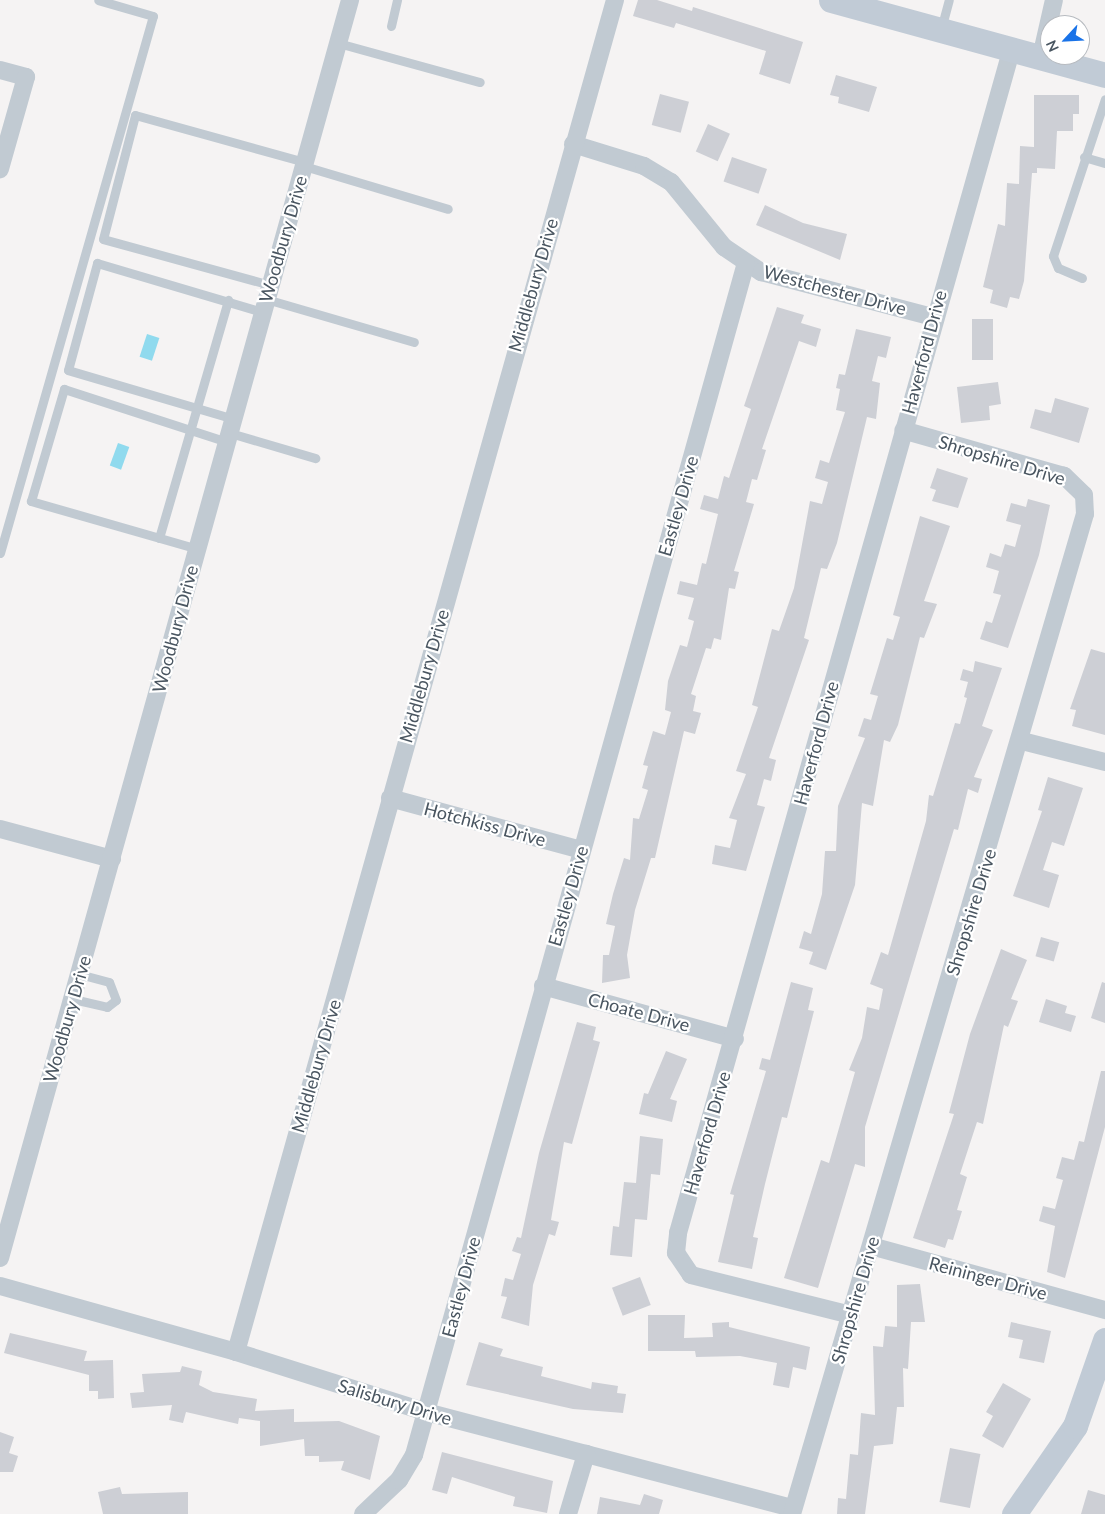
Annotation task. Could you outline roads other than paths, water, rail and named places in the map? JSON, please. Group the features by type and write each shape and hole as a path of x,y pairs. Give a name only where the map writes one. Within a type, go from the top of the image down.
{"main road":[{"path":"831,0 1040,57"},
{"path":"1071,65 1105,74"},
{"path":"1014,1514 1074,1426 1105,1340"}],"street":[{"name":"Woodbury Drive","path":"0,1258 350,0"},
{"name":"Middlebury Drive","path":"236,1352 572,144 615,0"},
{"path":"1051,15 1054,0"},
{"name":"Haverford Drive","path":"851,1315 690,1275 676,1253 678,1233 734,1039 933,317 1012,48"},
{"path":"0,70 26,77 0,169"},
{"name":"Westchester Drive","path":"572,144 644,166 672,182 724,247 761,272 933,317"},
{"name":"Eastley Drive","path":"363,1514 399,1480 414,1455 580,850 746,263"},
{"name":"Shropshire Drive","path":"792,1511 1022,741 1085,514 1084,496 1064,476 903,430"},
{"path":"1022,741 1105,762"},
{"name":"Hotchkiss Drive","path":"390,798 580,850"},
{"path":"0,828 112,859"},
{"name":"Choate Drive","path":"543,986 734,1039"},
{"name":"Reininger Drive","path":"871,1246 1105,1310"},
{"name":"Salisbury Drive","path":"0,1286 236,1352 426,1412 792,1511"},
{"path":"568,1514 586,1454"}],"lane":[{"path":"0,552 153,16 98,0"},
{"path":"391,26 397,0"},
{"path":"940,29 948,0"},
{"path":"338,42 480,82"},
{"path":"1082,278 1058,268 1053,256 1084,157 1105,99"},
{"path":"414,342 266,299 103,239 135,115 304,164 448,210"},
{"path":"1084,157 1105,163"},
{"path":"230,431 199,409 68,370 70,361 97,263 228,300 266,299"},
{"path":"159,538 193,430 228,300"},
{"path":"198,549 31,501 64,390 193,430 230,431 315,458"},
{"path":"72,999 106,1007 116,1000 109,982 80,974"}],"water":[{"path":"147,334 159,338 152,361 140,357"},
{"path":"118,443 129,447 121,470 110,466"}]}
